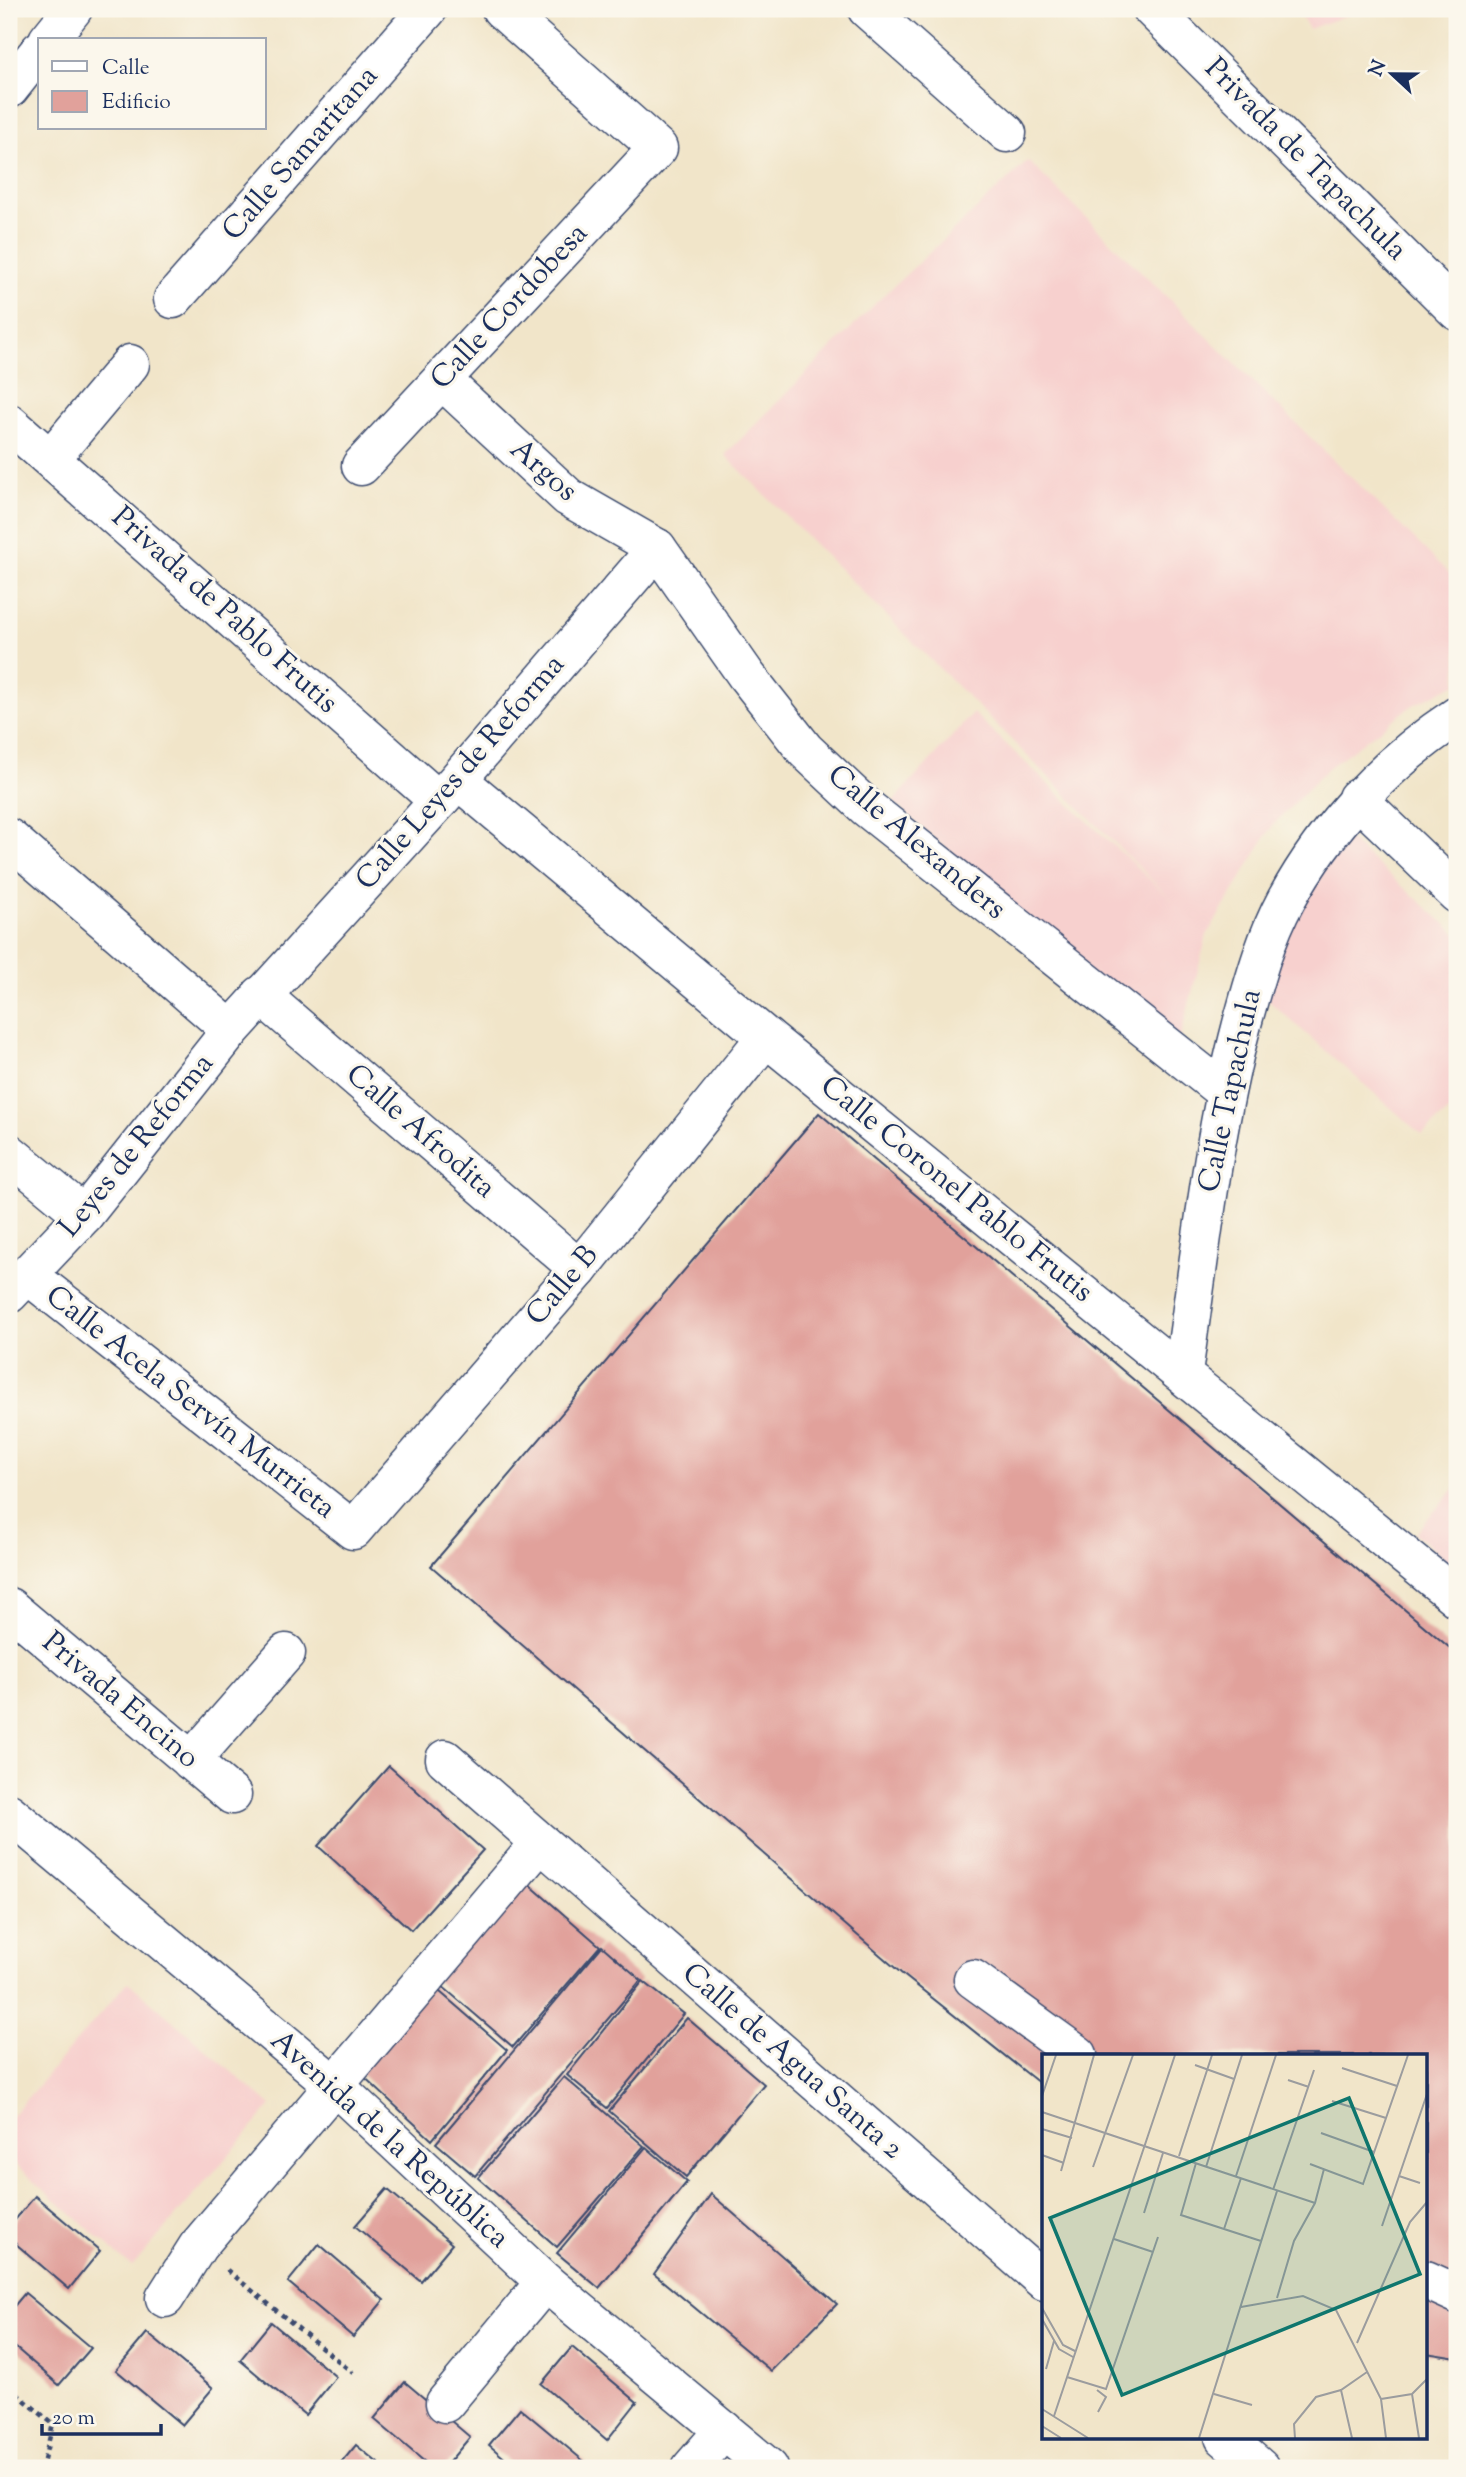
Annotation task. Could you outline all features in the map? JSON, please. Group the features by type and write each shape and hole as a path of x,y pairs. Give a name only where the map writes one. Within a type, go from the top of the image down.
{"street":[{"path":"50,38 73,9"},
{"name":"Calle Samaritana","path":"173,299 428,9"},
{"name":"Calle Cordobesa","path":"361,466 658,148 502,9"},
{"path":"867,9 1007,133"},
{"name":"Privada de Tapachula","path":"1153,9 1457,311"},
{"path":"9,89 38,53"},
{"path":"51,458 131,364"},
{"name":"Argos","path":"442,380 568,497 657,548"},
{"name":"Privada de Pablo Frutis","path":"9,423 448,791"},
{"name":"Calle Leyes de Reforma","path":"261,995 448,791 657,548"},
{"name":"Calle Alexanders","path":"657,548 746,676 805,750 867,808 1225,1091"},
{"name":"Calle Tapachula","path":"1183,1373 1225,1091 1259,961 1286,900 1320,847 1357,799 1418,742 1457,716"},
{"name":"Calle Coronel Pablo Frutis","path":"448,791 766,1037 1457,1598"},
{"path":"1357,799 1457,894"},
{"path":"9,838 230,1030"},
{"name":"Leyes de Reforma","path":"18,1284 84,1215 230,1030 261,995"},
{"name":"Calle Afrodita","path":"261,995 579,1269"},
{"name":"Calle B","path":"353,1531 579,1269 766,1037"},
{"path":"9,1153 84,1215"},
{"name":"Calle Acela Servín Murrieta","path":"18,1284 353,1531"},
{"name":"Privada Encino","path":"9,1606 232,1795"},
{"path":"191,1761 286,1653"},
{"name":"Calle de Agua Santa 2","path":"445,1759 1042,2279"},
{"name":"Avenida de la República","path":"9,1813 333,2084 545,2282 769,2468"},
{"path":"165,2298 198,2246 540,1843"},
{"path":"973,1979 1077,2054"},
{"path":"1428,2281 1457,2294"},
{"path":"445,2403 545,2282"},
{"path":"691,2468 724,2430"},
{"path":"1225,2438 1260,2468"}],"path":[{"path":"198,2246 353,2374"},
{"path":"9,2387 52,2424 42,2468"}],"shaded area":[{"path":"1297,9 1364,9 1309,29"},
{"path":"1028,161 1457,581 1457,683 1413,705 1328,768 1273,825 1207,935 1177,1050 893,802 973,713 1176,904 725,455 883,296"},
{"path":"1341,833 1457,934 1457,1104 1422,1135 1262,995 1281,932"},
{"path":"1457,1486 1457,1571 1415,1533"},
{"path":"128,1982 271,2106 132,2267 9,2159 9,2119"}],"building":[{"path":"819,1113 1457,1654 1457,2358 1428,2353 1428,2054 1042,2054 1042,2085 901,1973 431,1566"},
{"path":"389,1766 483,1850 411,1930 318,1846"},
{"path":"522,1878 600,1946 513,2047 435,1980"},
{"path":"602,1946 641,1980 475,2176 436,2143"},
{"path":"643,1981 684,2014 607,2108 567,2075"},
{"path":"432,1985 507,2050 432,2140 360,2073"},
{"path":"687,2018 764,2084 686,2177 609,2111"},
{"path":"564,2077 644,2146 557,2247 478,2178"},
{"path":"646,2147 687,2182 599,2288 557,2253"},
{"path":"387,2189 452,2244 421,2281 355,2226"},
{"path":"711,2194 837,2304 771,2371 654,2274"},
{"path":"35,2196 100,2251 69,2289 9,2238 9,2227"},
{"path":"319,2244 384,2300 353,2337 288,2282"},
{"path":"25,2293 91,2348 59,2385 9,2342 9,2312"},
{"path":"271,2322 336,2377 305,2415 240,2360"},
{"path":"147,2333 213,2388 182,2425 116,2370"},
{"path":"572,2347 637,2402 607,2440 541,2384"},
{"path":"405,2382 470,2437 444,2468 432,2468 374,2419"},
{"path":"520,2408 586,2463 581,2468 516,2468 489,2445"},
{"path":"356,2445 384,2468 337,2468"}]}
